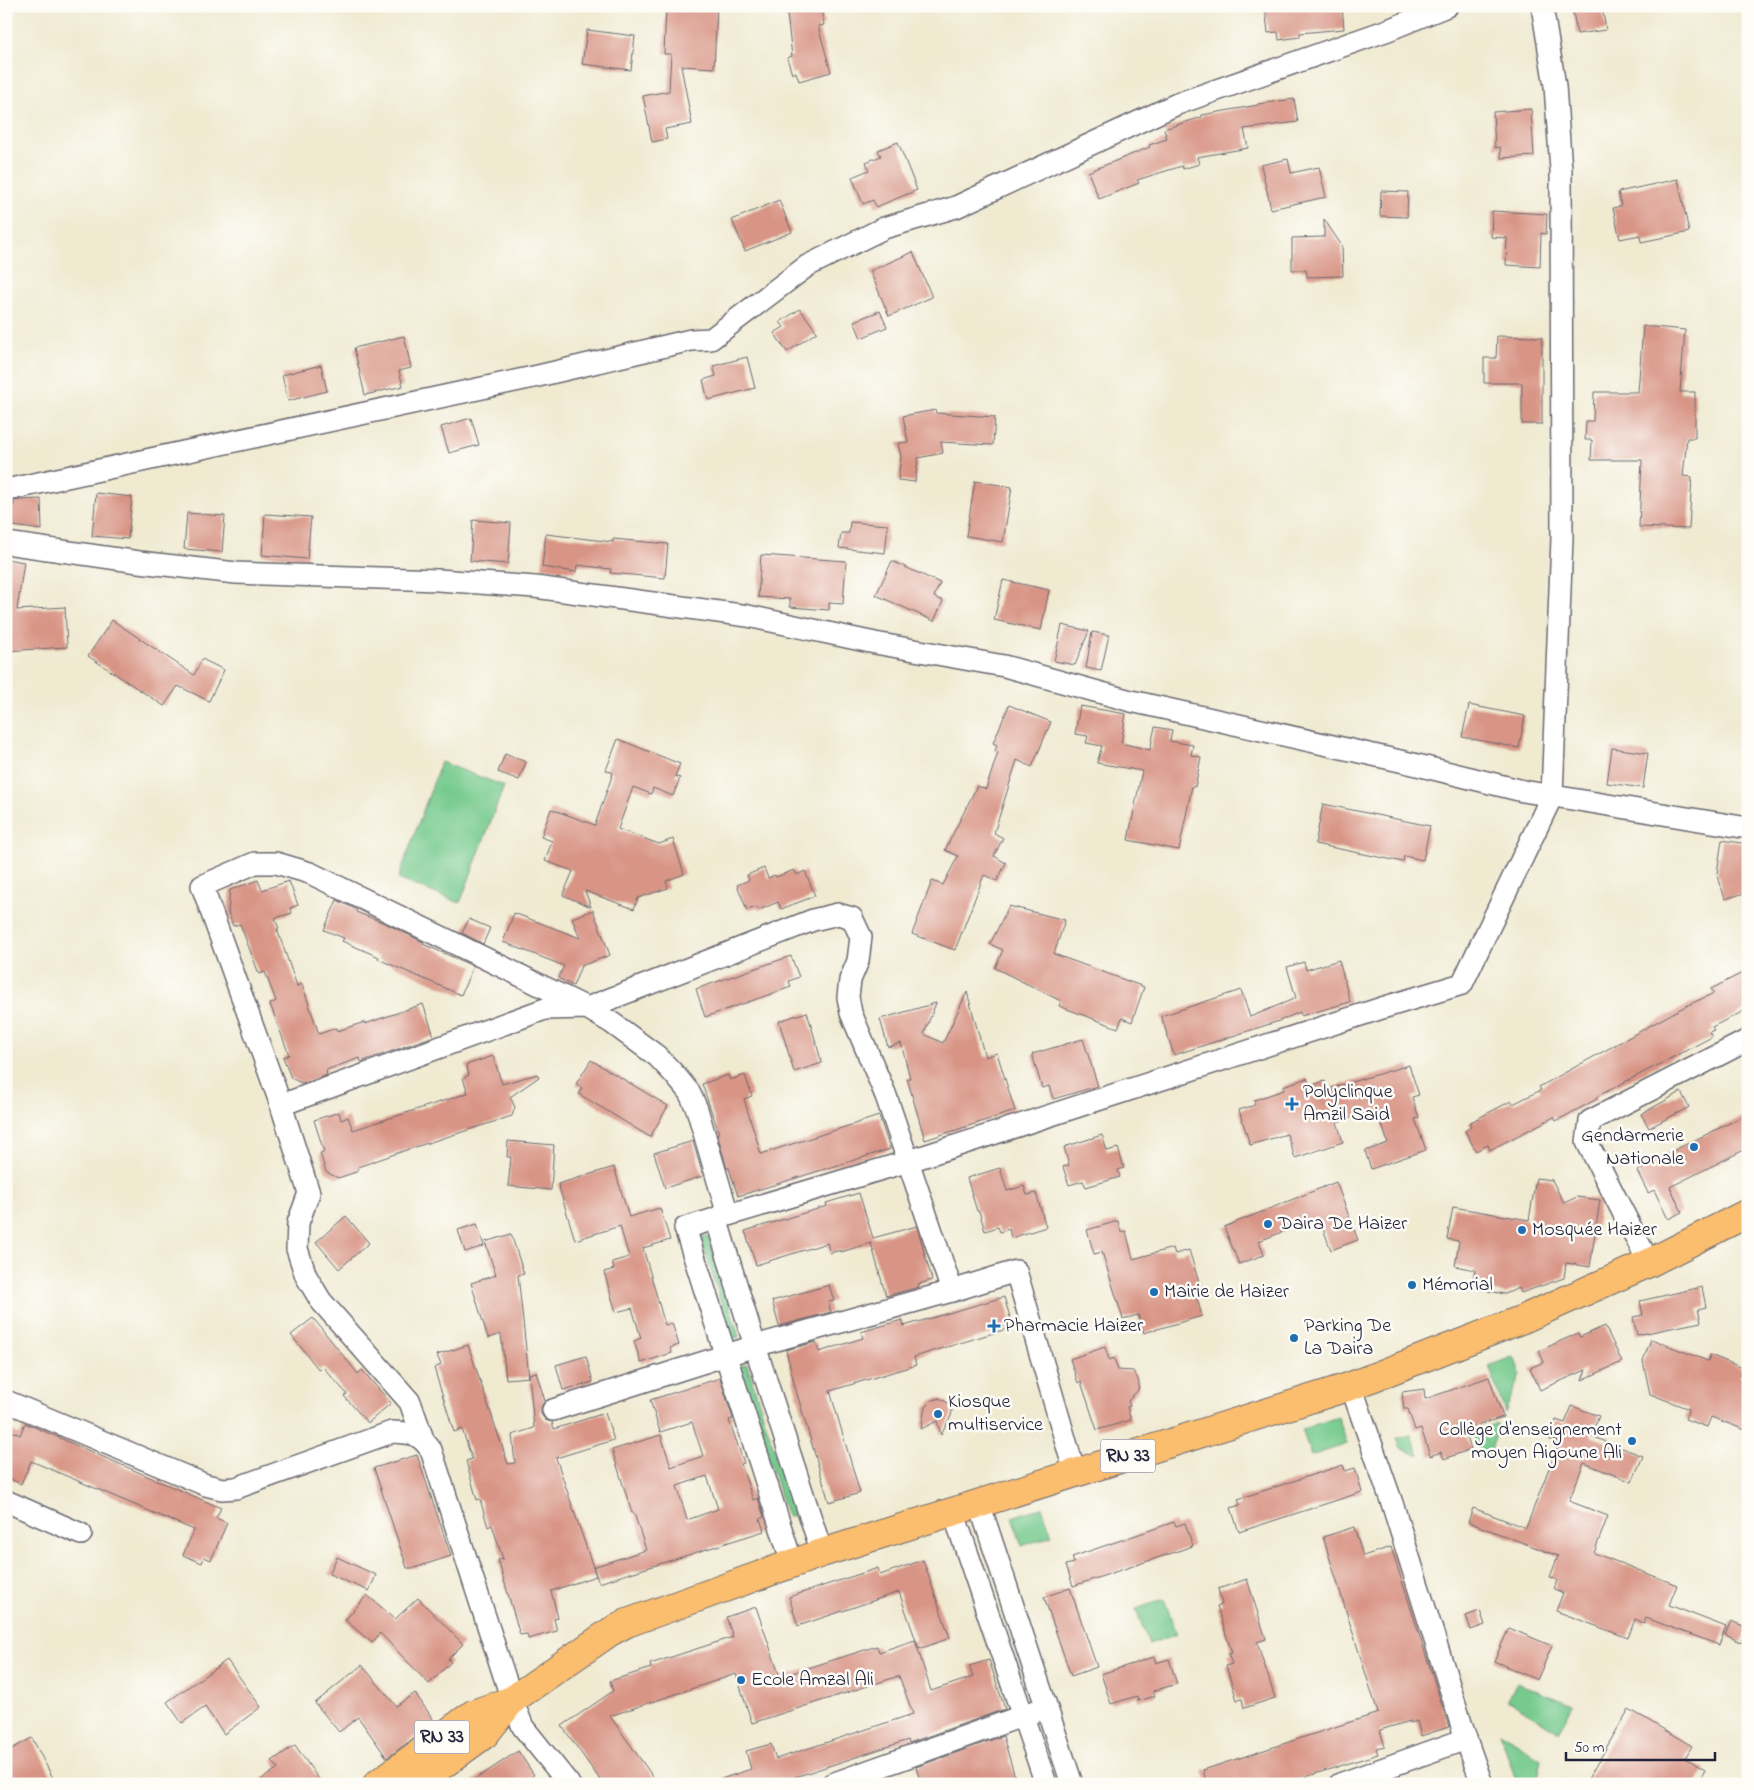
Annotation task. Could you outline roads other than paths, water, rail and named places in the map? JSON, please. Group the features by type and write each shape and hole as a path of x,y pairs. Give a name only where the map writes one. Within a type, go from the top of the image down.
{"main road":[{"name":"RN 33","path":"376,1784 473,1714 512,1700 610,1632 627,1623 822,1553 1351,1386 1523,1320 1649,1263 1748,1213"},
{"name":"RN 33","path":"416,1784 485,1734 512,1700"}],"street":[{"path":"6,490 538,376 691,340 712,339 807,266 884,228 956,207 1177,104 1388,30 1447,6"},
{"path":"792,1563 685,1228 909,1161 1462,984 1552,796 1562,538 1561,170 1555,86 1542,6"},
{"path":"6,543 139,562 236,573 438,580 535,587 748,616 875,643 1004,666 1131,702 1409,763 1524,792 1748,828"},
{"path":"569,1784 523,1727 512,1700 430,1450 423,1439 410,1402 321,1302 306,1276 297,1249 298,1223 309,1193 281,1105 202,886 255,863 276,863 322,878 587,1008 612,1023 657,1056 676,1075 689,1092 696,1109 755,1346 822,1553"},
{"path":"281,1105 545,1009 587,1008 813,920 838,914 852,918 860,937 858,962 850,980 848,997 852,1013 886,1096 952,1291"},
{"path":"1649,1263 1587,1142 1590,1120 1748,1040"},
{"path":"553,1410 755,1346 952,1291 1016,1271 1075,1473"},
{"path":"1351,1386 1392,1503 1466,1739 1482,1784"},
{"path":"6,1401 206,1485 222,1488 236,1488 392,1432 409,1432 423,1439"},
{"path":"6,1501 81,1534"},
{"path":"979,1503 1072,1784"},
{"path":"953,1511 1046,1784"},
{"path":"832,1784 1046,1708"},
{"path":"1340,1784 1466,1739"}],"place":[{"name":"Polyclinque Amzil Said","path":"1292,1104"},
{"name":"Gendarmerie Nationale","path":"1694,1147"},
{"name":"Daira De Haizer","path":"1268,1224"},
{"name":"Mosquée Haizer","path":"1522,1230"},
{"name":"Mémorial","path":"1412,1285"},
{"name":"Mairie de Haizer","path":"1154,1292"},
{"name":"Pharmacie Haizer","path":"994,1326"},
{"name":"Parking De La Daira","path":"1294,1338"},
{"name":"Kiosque multiservice","path":"938,1414"},
{"name":"Collège d'enseignement moyen Aigoune Ali","path":"1632,1441"},
{"name":"Ecole Amzal Ali","path":"741,1680"}]}
